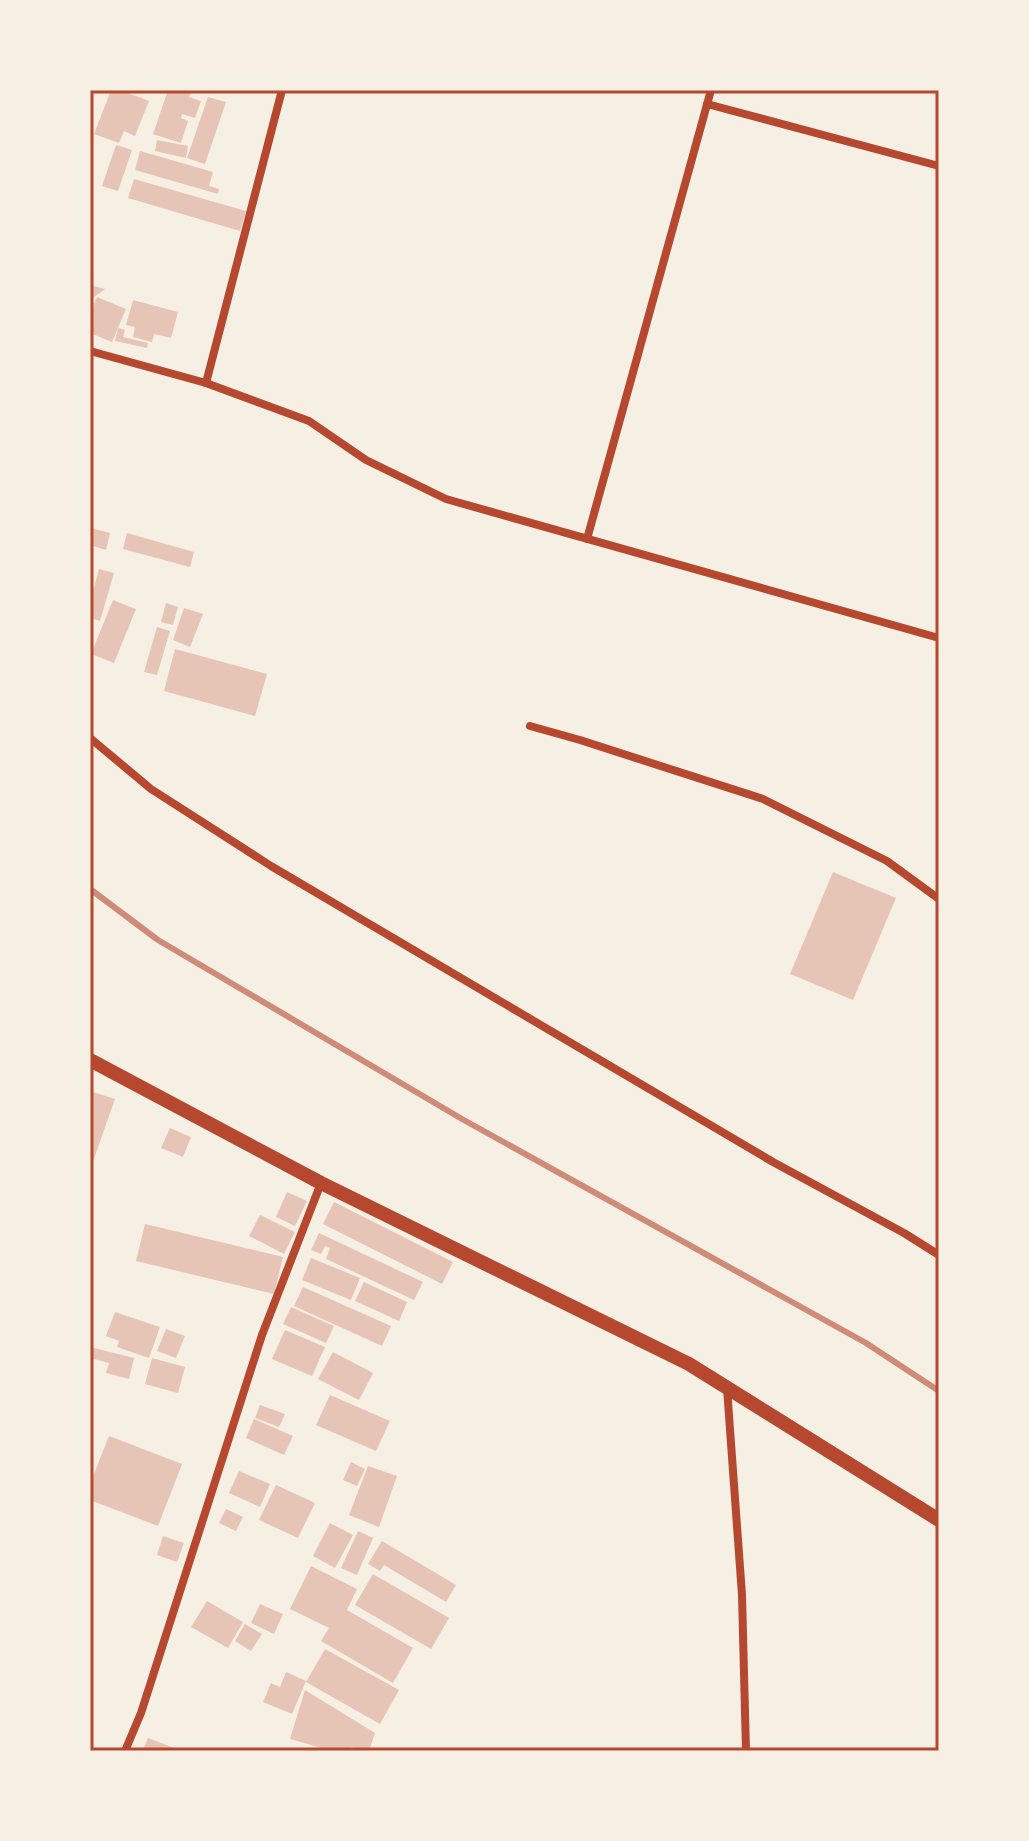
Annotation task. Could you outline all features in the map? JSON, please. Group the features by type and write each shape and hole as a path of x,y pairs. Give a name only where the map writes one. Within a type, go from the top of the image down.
{"street":[{"path":"206,383 282,90"},
{"path":"587,539 711,90"},
{"path":"707,104 939,166"},
{"path":"90,351 206,383 309,421 366,460 446,499 939,638"},
{"path":"530,726 763,799 887,861 939,899"},
{"path":"90,738 151,789 271,866 773,1162 939,1255"},
{"path":"90,1060 321,1183 689,1364 939,1520"},
{"path":"125,1751 141,1713 262,1335 321,1183"},
{"path":"727,1388 742,1595 746,1751"}],"building":[{"path":"111,90 120,90 149,101 135,136 124,131 119,143 94,134"},
{"path":"168,90 192,90 189,97 201,101 195,118 182,114 181,118 188,121 181,143 153,134"},
{"path":"208,97 226,102 205,164 187,158"},
{"path":"157,140 188,146 186,158 155,151"},
{"path":"116,145 132,150 118,191 102,186"},
{"path":"140,151 213,172 209,186 219,189 218,194 135,170"},
{"path":"134,179 246,211 240,231 128,198"},
{"path":"90,285 105,289 90,300"},
{"path":"97,297 126,309 112,342 90,333 90,313"},
{"path":"133,300 178,312 171,338 154,334 152,342 133,337 135,327 126,325"},
{"path":"118,328 125,330 123,337 148,343 147,348 115,341"},
{"path":"90,528 110,533 106,550 90,545"},
{"path":"127,533 194,552 190,567 123,549"},
{"path":"99,569 114,573 100,621 90,618 90,602"},
{"path":"113,600 136,609 114,663 91,654"},
{"path":"166,603 178,607 173,625 161,622"},
{"path":"184,608 203,614 190,647 173,640"},
{"path":"157,627 170,631 157,675 144,672"},
{"path":"175,649 267,674 255,716 164,691"},
{"path":"833,872 896,898 853,1000 790,974"},
{"path":"90,1091 115,1099 90,1170"},
{"path":"170,1128 191,1137 183,1157 161,1148"},
{"path":"287,1192 307,1201 295,1226 276,1217"},
{"path":"334,1202 453,1262 442,1284 323,1224"},
{"path":"260,1215 295,1232 284,1254 249,1236"},
{"path":"145,1224 283,1257 274,1294 136,1261"},
{"path":"319,1233 423,1282 414,1300 326,1259 330,1248 325,1246 321,1254 311,1250"},
{"path":"311,1258 360,1278 351,1300 302,1280"},
{"path":"364,1282 407,1302 399,1321 355,1301"},
{"path":"303,1287 391,1326 382,1346 294,1306"},
{"path":"291,1307 334,1326 326,1343 283,1324"},
{"path":"115,1312 160,1327 149,1358 117,1347 119,1341 106,1336"},
{"path":"166,1329 185,1336 176,1358 157,1351"},
{"path":"285,1330 325,1347 312,1376 272,1359"},
{"path":"90,1347 134,1358 129,1379 106,1373 109,1363 90,1358"},
{"path":"333,1352 373,1373 359,1400 318,1379"},
{"path":"152,1358 185,1367 178,1393 145,1384"},
{"path":"330,1395 390,1421 376,1451 316,1425"},
{"path":"260,1405 285,1414 279,1427 255,1418"},
{"path":"254,1419 293,1436 284,1455 246,1438"},
{"path":"109,1436 182,1464 158,1526 90,1500 90,1484"},
{"path":"351,1462 365,1469 357,1486 343,1480"},
{"path":"368,1466 397,1476 379,1527 349,1515"},
{"path":"239,1471 270,1484 260,1507 229,1493"},
{"path":"276,1485 315,1503 298,1538 259,1520"},
{"path":"226,1509 243,1517 236,1531 219,1523"},
{"path":"330,1523 353,1535 335,1568 313,1556"},
{"path":"358,1531 373,1538 357,1575 341,1568"},
{"path":"163,1536 184,1543 177,1562 157,1555"},
{"path":"382,1541 456,1585 446,1602 384,1565 380,1571 368,1564"},
{"path":"311,1566 357,1589 347,1610 413,1648 393,1683 321,1641 329,1628 290,1609"},
{"path":"373,1574 449,1618 431,1649 355,1605"},
{"path":"207,1601 243,1622 228,1648 191,1627"},
{"path":"260,1604 283,1614 274,1634 251,1623"},
{"path":"245,1624 262,1634 251,1651 235,1641"},
{"path":"325,1649 399,1690 380,1724 306,1682"},
{"path":"286,1672 306,1681 292,1714 263,1702 271,1683 280,1687"},
{"path":"305,1690 375,1733 369,1751 351,1747 350,1751 332,1751 290,1739"},
{"path":"148,1738 182,1751 143,1751"}],"railway":[{"path":"90,889 158,940 462,1119 866,1343 939,1391"}]}
